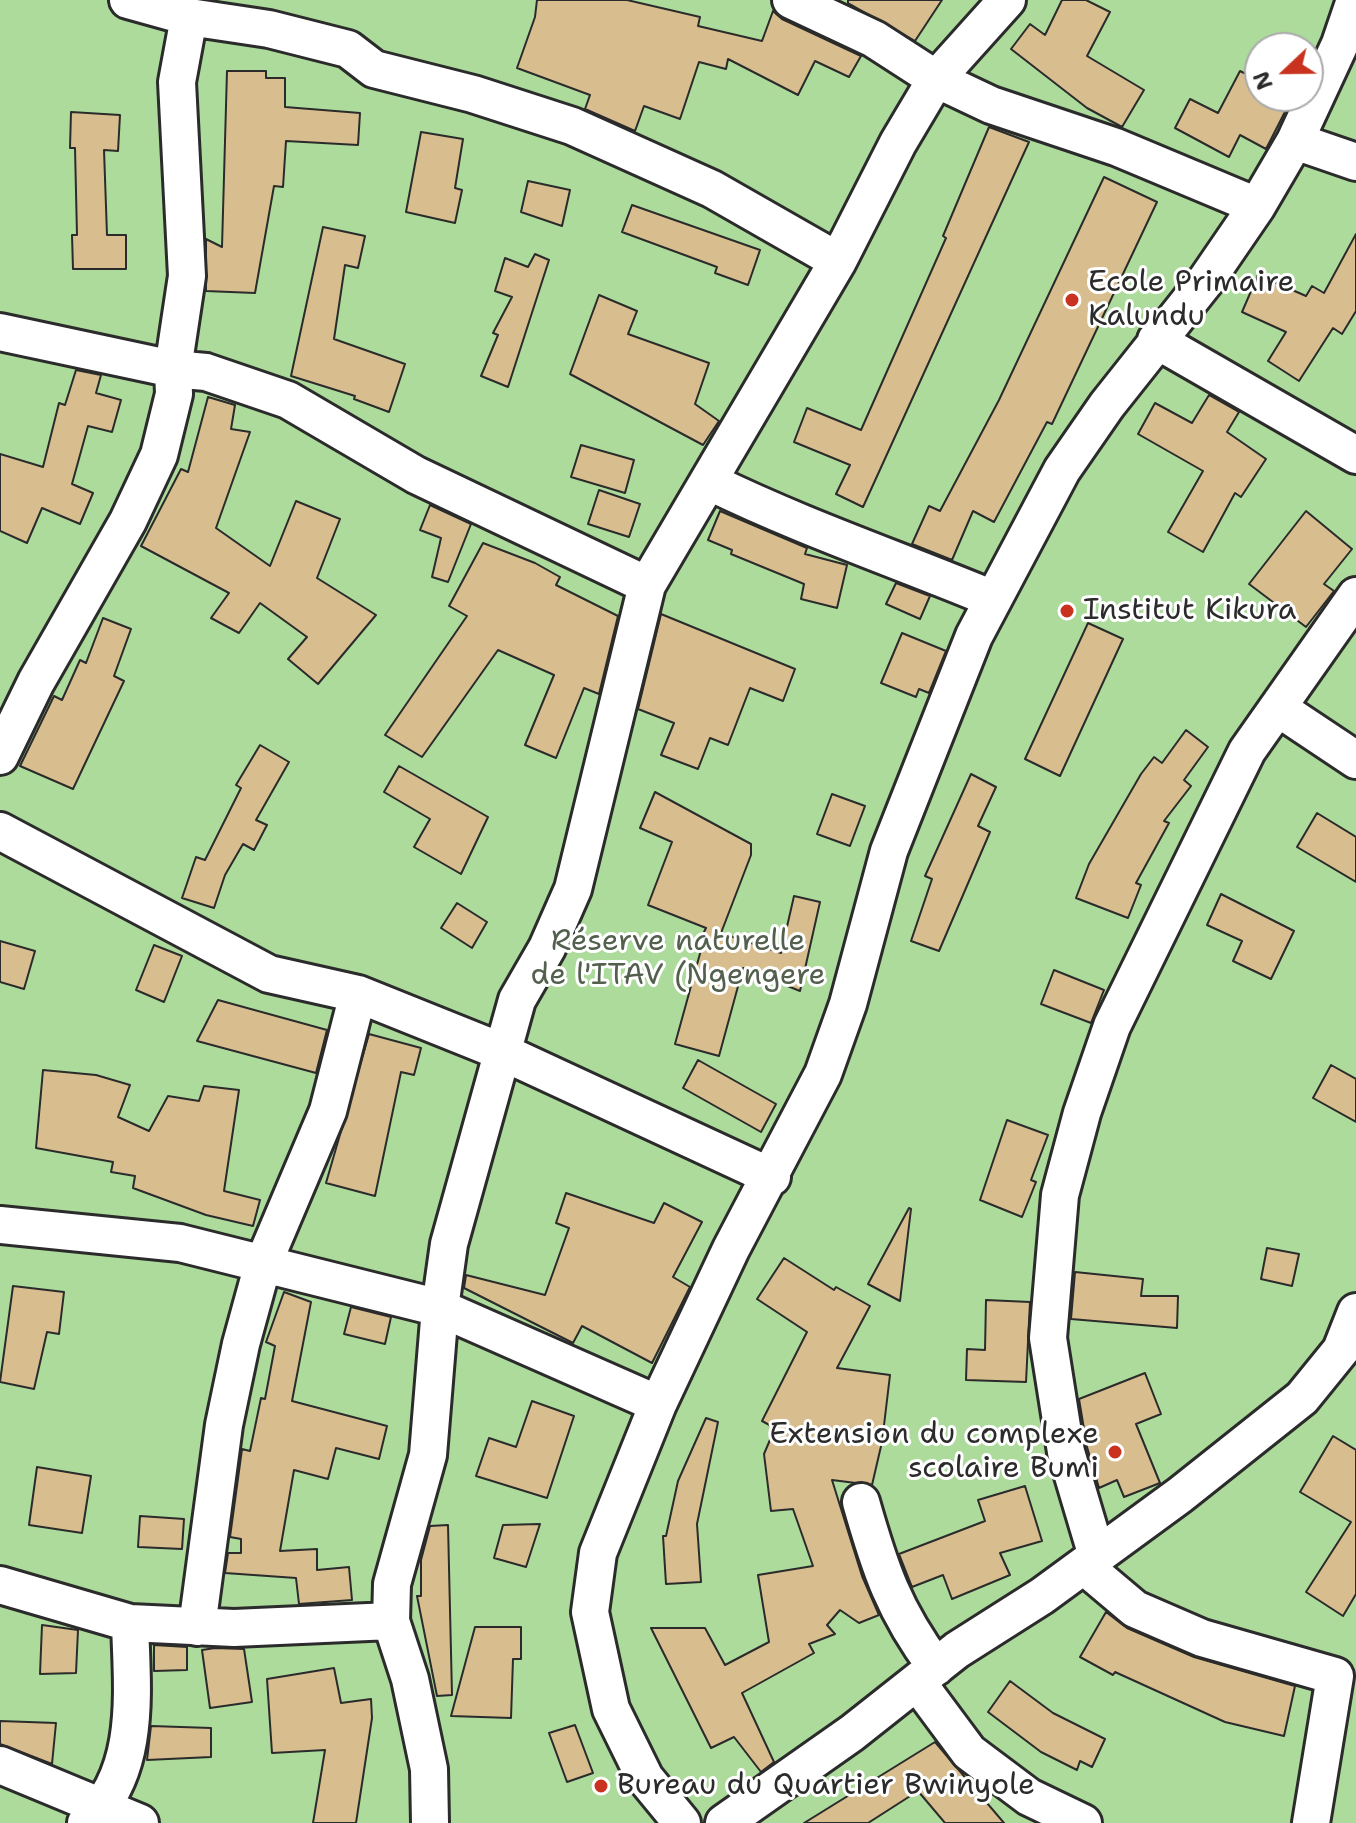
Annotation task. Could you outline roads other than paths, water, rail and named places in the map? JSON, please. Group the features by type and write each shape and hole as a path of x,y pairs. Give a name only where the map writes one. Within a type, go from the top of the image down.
{"street":[{"path":"128,0 189,17 269,29 348,49 374,69 473,94 572,126 712,189 838,261"},
{"path":"791,0 874,39 936,79 991,105 1116,147 1257,206"},
{"path":"430,1823 429,1769 410,1679 391,1621 392,1584 428,1455 440,1308 449,1244 500,1051 517,1000 547,948 573,889 647,585 838,261 898,143 936,79 1007,0"},
{"path":"682,1823 645,1778 628,1750 611,1709 590,1612 598,1553 658,1404 731,1249 772,1177 823,1074 848,1004 889,851 974,636 1062,470 1156,340 1207,279 1257,206 1295,141 1340,44 1355,0"},
{"path":"0,756 36,682 128,521 159,455 174,394 173,369 187,276 177,82 189,17"},
{"path":"1295,141 1356,162"},
{"path":"0,332 173,369 206,372 288,400 416,475 647,585"},
{"path":"1156,340 1356,455"},
{"path":"710,482 789,520 993,599"},
{"path":"1311,1823 1335,1676 1202,1638 1135,1609 1090,1561 1066,1452 1048,1338 1060,1195 1082,1113 1112,1026 1247,751 1356,596"},
{"path":"1278,708 1356,760"},
{"path":"1,835 269,974 358,994 500,1051 772,1177"},
{"path":"197,1627 224,1425 263,1264 328,1111 358,994"},
{"path":"0,1225 180,1243 440,1308 658,1404"},
{"path":"724,1823 926,1675 1090,1561 1302,1398 1341,1350 1356,1312"},
{"path":"861,1502 883,1580 909,1631 926,1675 969,1752 1029,1797 1083,1823"},
{"path":"0,1585 130,1623 197,1627 391,1621"},
{"path":"95,1815 116,1785 126,1752 132,1702 130,1623"},
{"path":"0,1765 95,1815 140,1823"}],"place":[{"name":"Ecole Primaire Kalundu","path":"1072,300"},
{"name":"Institut Kikura","path":"1067,611"},
{"name":"Extension du complexe scolaire Bumi","path":"1115,1452"},
{"name":"Bureau du Quartier Bwinyole","path":"601,1786"}],"park label":[{"name":"Réserve naturelle de l'ITAV (Ngengere","path":"678,959"}]}
